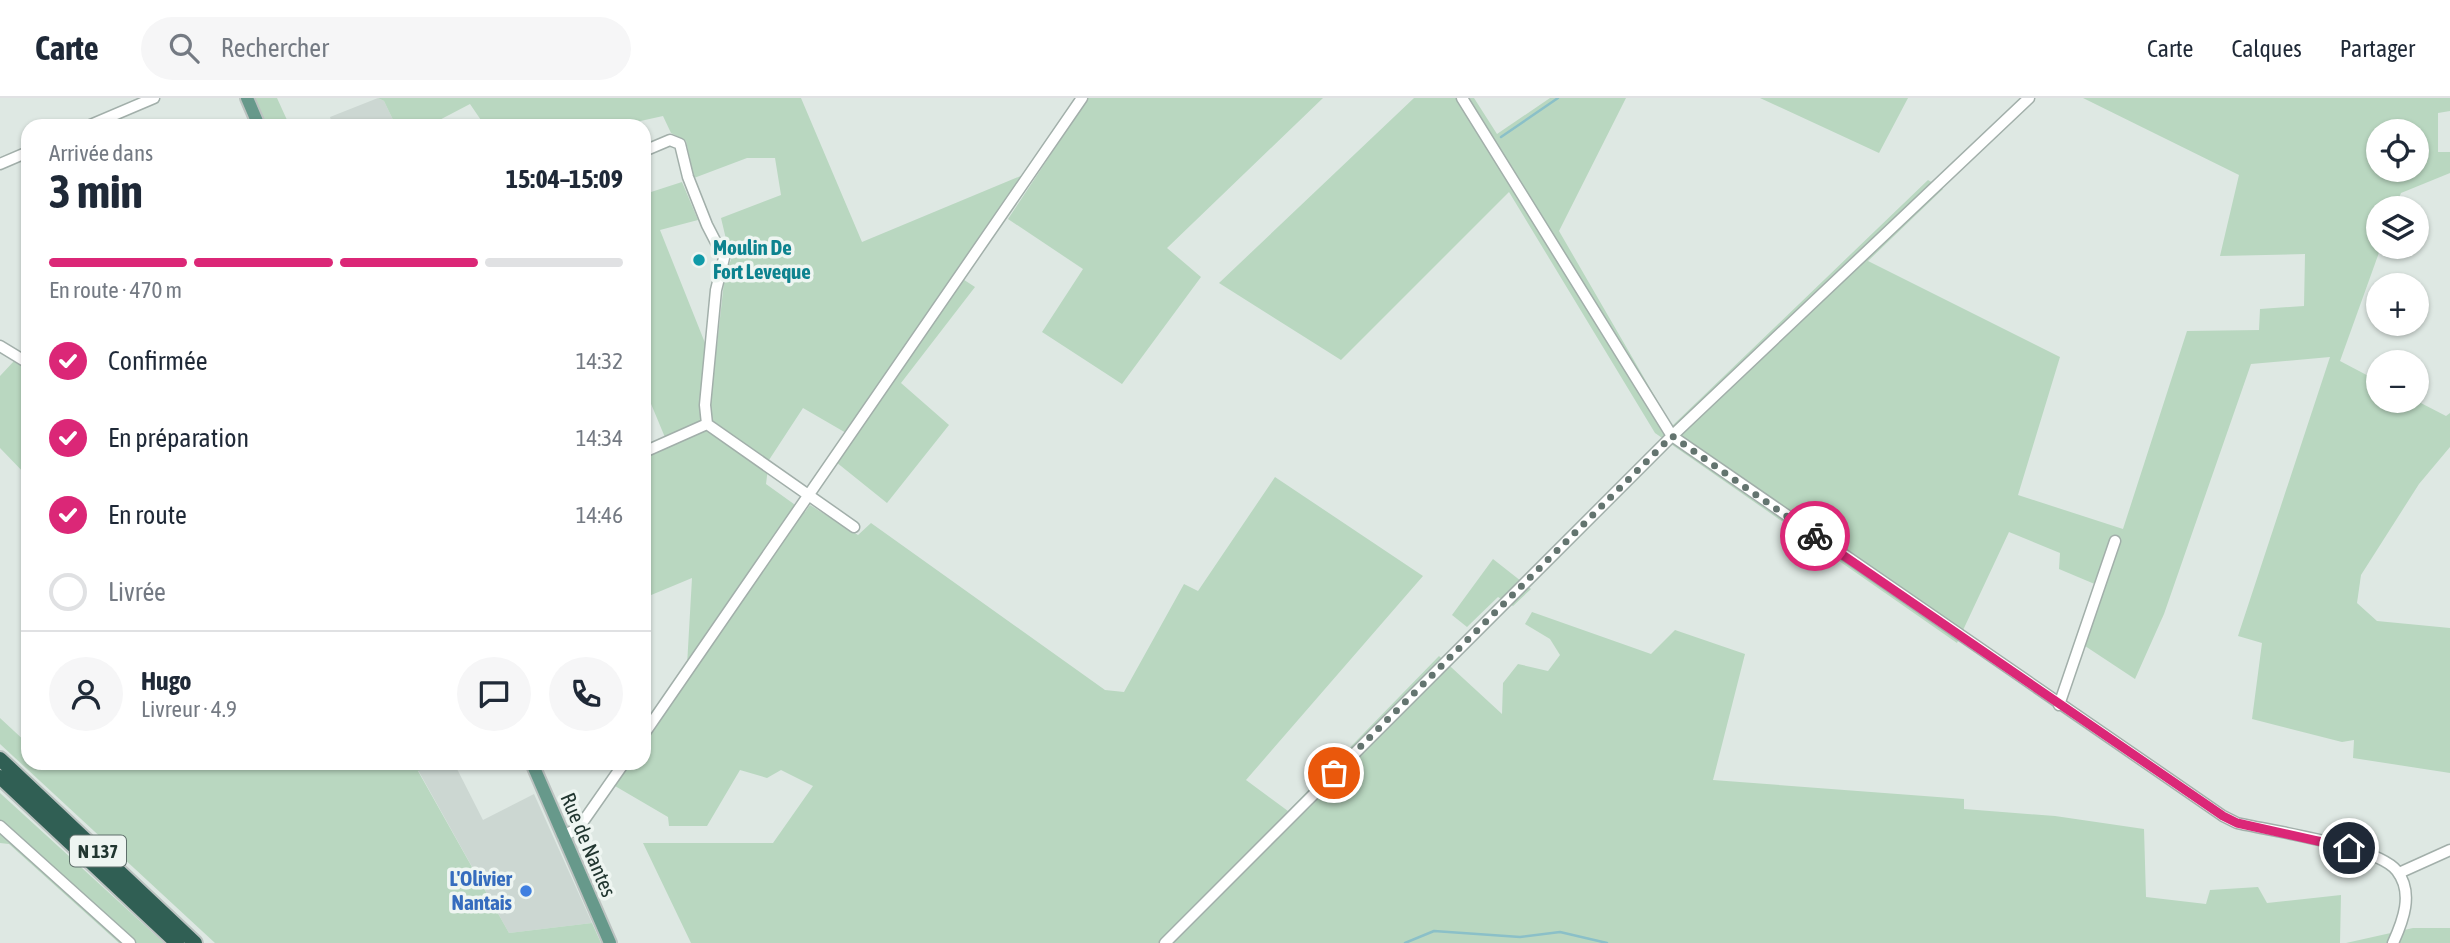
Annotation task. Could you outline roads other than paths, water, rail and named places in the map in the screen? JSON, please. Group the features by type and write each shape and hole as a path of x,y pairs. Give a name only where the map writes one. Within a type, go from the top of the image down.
{"highway":[{"name":"N 137","path":"0,759 195,943"},
{"name":"N 137","path":"0,776 177,943"}],"main road":[{"path":"247,98 256,119"},
{"name":"Rue de Nantes","path":"535,770 610,943"}],"street":[{"path":"104,119 154,98"},
{"path":"651,724 1082,98"},
{"path":"1462,98 1672,436 2059,705 2237,823 2367,853 2391,864 2399,873 2406,902 2404,919 2393,943"},
{"path":"1165,943 1672,436 2029,98"},
{"path":"651,148 670,140 680,144 702,213 724,258 716,290 705,405 707,424 853,527"},
{"path":"0,164 21,155"},
{"path":"0,346 21,359"},
{"path":"651,449 707,424"},
{"path":"2059,705 2115,541"},
{"path":"564,837 580,826 619,770"},
{"path":"0,827 130,943"},
{"path":"2399,873 2449,849"}],"waterway":[{"path":"1501,137 1558,98"},
{"path":"1405,943 1434,931 1520,937 1560,932 1607,943"}],"place":[{"name":"Moulin De Fort Leveque","path":"699,260"},
{"name":"L'Olivier Nantais","path":"526,891"}]}
